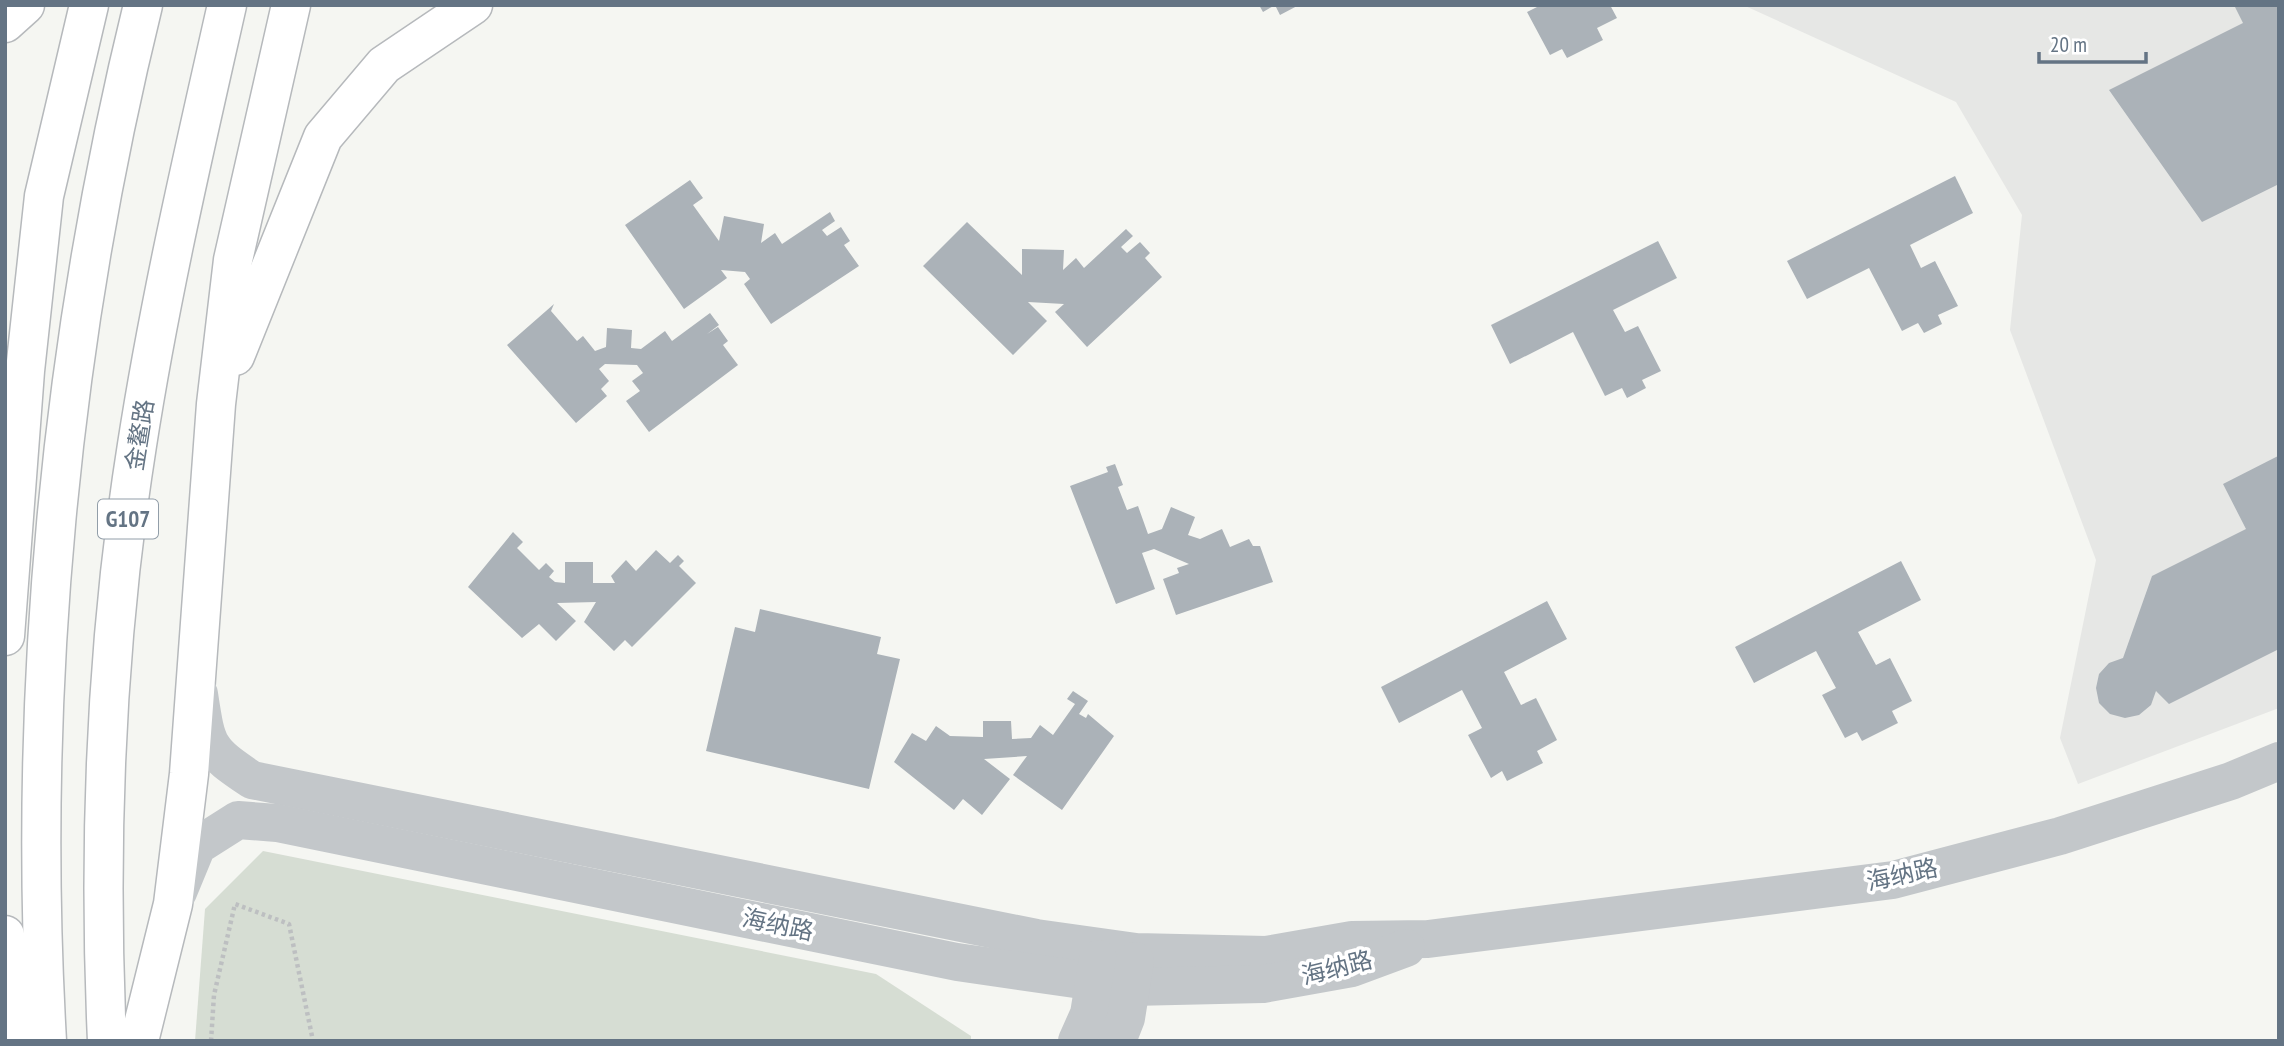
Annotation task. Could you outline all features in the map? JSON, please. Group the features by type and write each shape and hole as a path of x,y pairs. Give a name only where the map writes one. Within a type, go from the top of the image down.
{"highway":[{"path":"5,23 24,5"},
{"path":"5,636 6,586 25,371 44,196 89,5"},
{"path":"47,1041 43,972 42,794 49,617 65,440 89,264 122,90 143,5"},
{"name":"金鳌路","path":"107,1041 104,974 106,798 117,622 129,515 137,448 166,275 227,5"},
{"path":"139,1041 173,904 189,774 216,404 233,260 291,5"},
{"path":"216,404 323,137 384,65 472,5"},
{"path":"5,935 24,1041"}],"street":[{"name":"海纳路","path":"196,674 206,738 222,760 252,780 1036,938 1115,967"},
{"name":"海纳路","path":"173,904 197,846 237,820 277,823 957,962 1115,967 1266,955 1352,940 1427,939 1893,880 2060,836 2231,782 2279,761"},
{"path":"1077,1041 1115,967"},
{"path":"1115,967 1126,1018 1117,1041"}],"path":[{"path":"211,1041 214,995 235,904 289,924 313,1041"}],"shaded area":[{"path":"1743,5 2279,5 2279,708 2078,784 2060,738 2096,560 2010,330 2022,215 1956,102"},
{"path":"263,851 876,974 971,1036 971,1041 195,1041 205,909"}],"building":[{"path":"1259,5 1275,5 1263,12"},
{"path":"1275,5 1299,5 1280,15"},
{"path":"1541,5 1610,5 1617,18 1597,28 1603,40 1567,58 1562,49 1550,55 1527,12"},
{"path":"2234,5 2279,5 2279,184 2202,222 2109,90 2243,23"},
{"path":"1955,176 1973,213 1910,245 1921,268 1935,261 1958,306 1938,315 1942,324 1924,333 1918,323 1902,331 1869,268 1807,299 1787,261"},
{"path":"690,180 703,198 693,205 719,241 724,216 764,224 761,243 775,233 782,244 830,212 835,221 822,230 827,236 841,227 850,241 844,245 859,266 771,324 744,284 750,279 745,272 721,270 727,278 684,309 625,225"},
{"path":"967,222 1022,275 1022,249 1064,250 1063,270 1076,258 1084,268 1126,229 1133,236 1121,247 1127,253 1140,242 1150,253 1145,258 1162,277 1087,347 1055,312 1064,304 1028,302 1047,321 1013,355 923,266"},
{"path":"1658,241 1677,278 1613,310 1625,332 1638,326 1661,371 1642,380 1646,388 1627,398 1622,388 1605,396 1573,332 1510,364 1491,325"},
{"path":"554,304 551,311 577,341 583,336 595,351 606,347 607,328 632,330 631,348 641,349 665,331 672,341 710,313 719,325 707,334 718,327 728,341 723,345 738,365 649,432 626,401 640,391 632,381 643,373 637,365 605,364 599,369 609,381 601,389 607,396 576,423 507,345"},
{"path":"2278,456 2279,649 2169,704 2156,691 2151,705 2139,715 2125,718 2110,714 2099,703 2096,688 2099,674 2109,663 2123,658 2152,576 2246,529 2223,484"},
{"path":"1115,464 1123,485 1118,487 1127,510 1138,506 1148,534 1162,529 1171,507 1195,517 1188,535 1200,539 1222,529 1230,547 1249,539 1253,546 1260,546 1273,582 1176,615 1163,579 1179,573 1177,568 1189,564 1154,549 1142,553 1155,589 1116,604 1070,486 1108,472 1106,467"},
{"path":"513,532 523,542 517,548 539,570 546,563 554,571 549,577 555,582 565,583 565,562 593,562 593,583 615,583 611,576 626,560 636,571 656,550 670,563 678,555 684,561 679,566 696,583 632,647 625,640 614,651 584,622 596,602 557,603 576,621 556,641 539,624 522,638 468,587"},
{"path":"1901,561 1921,600 1858,632 1876,665 1890,658 1912,701 1892,711 1898,723 1862,741 1857,732 1845,738 1822,695 1836,688 1816,651 1754,683 1735,647"},
{"path":"1547,601 1567,639 1504,672 1521,705 1536,698 1557,740 1537,751 1543,763 1507,781 1502,771 1491,778 1468,735 1482,728 1462,690 1399,723 1381,687"},
{"path":"760,609 881,637 877,654 900,659 869,789 706,751 735,627 755,632"},
{"path":"1073,691 1088,701 1079,714 1086,718 1088,714 1114,736 1062,810 1013,775 1027,756 984,759 1010,779 982,815 963,799 954,810 894,762 912,733 926,741 936,726 950,736 983,737 983,721 1011,721 1012,739 1031,738 1040,725 1053,735 1075,704 1067,699"}]}
